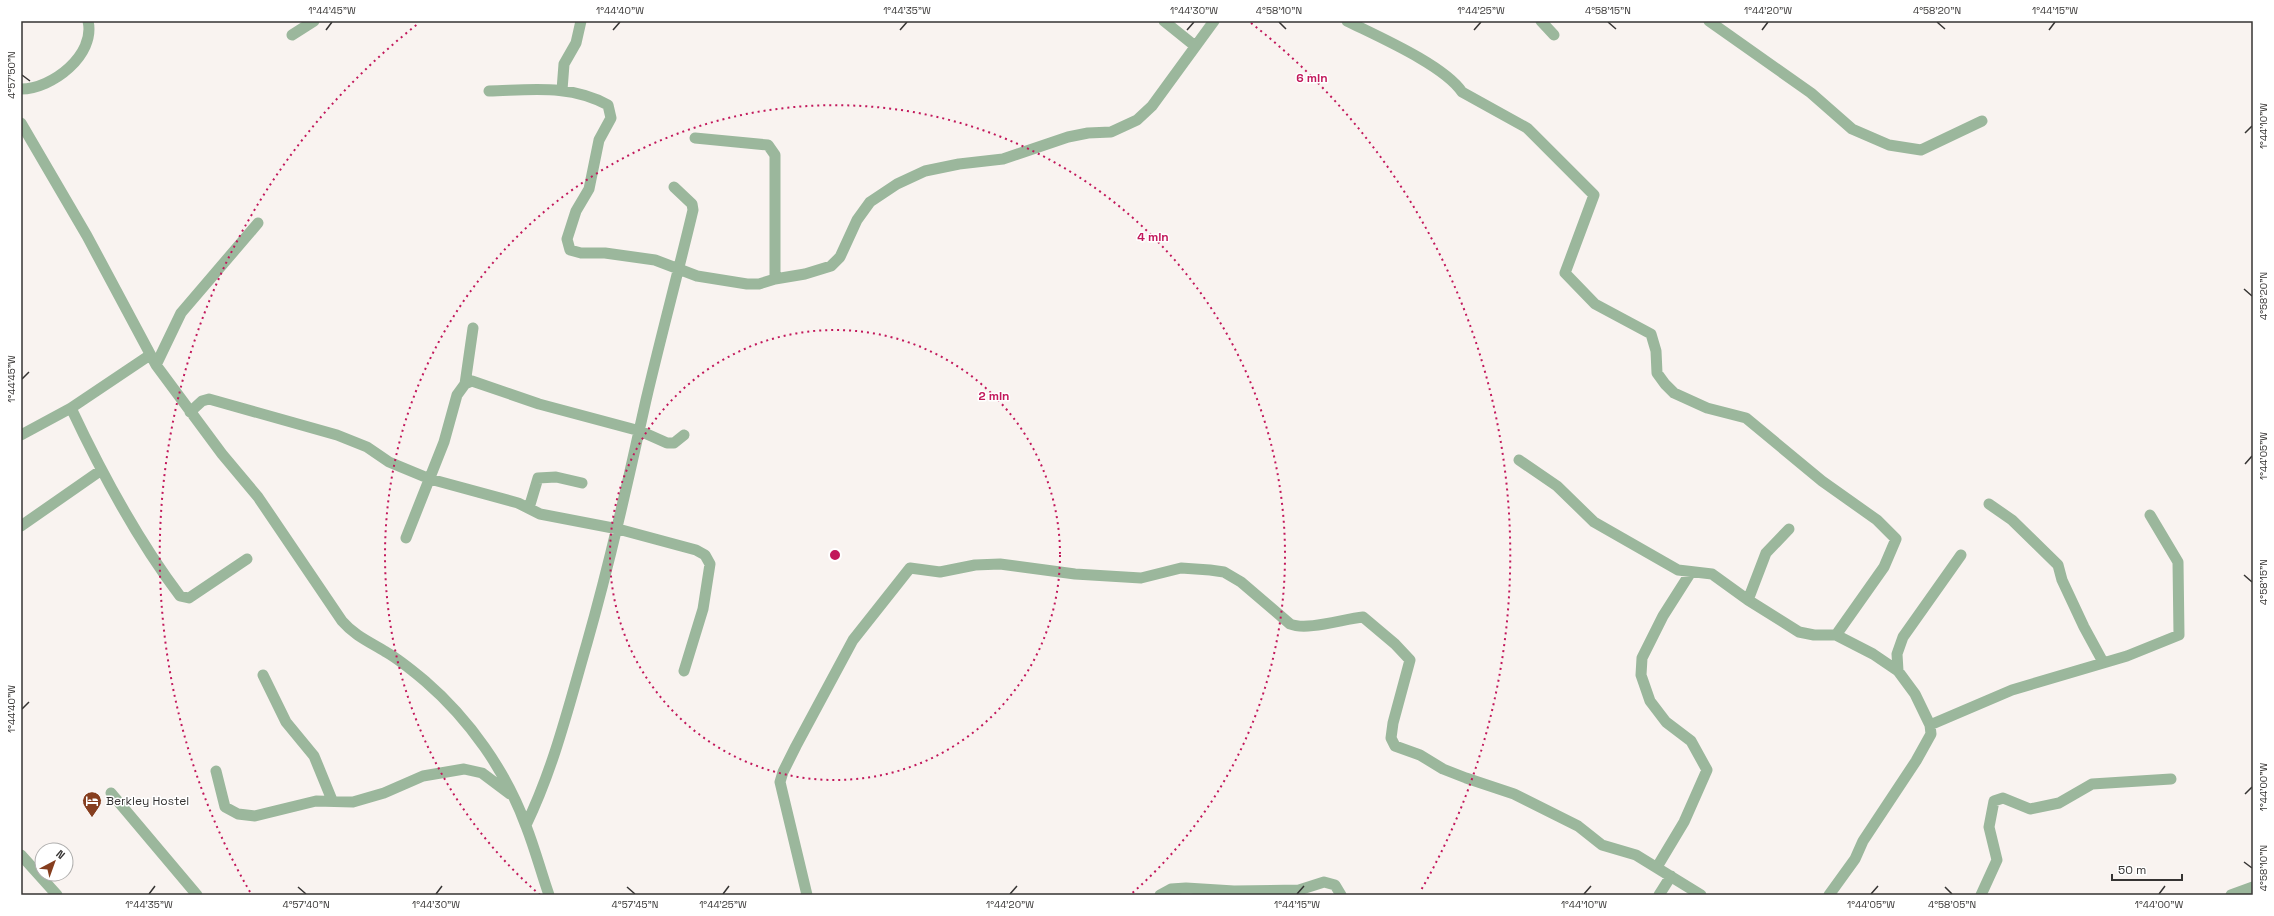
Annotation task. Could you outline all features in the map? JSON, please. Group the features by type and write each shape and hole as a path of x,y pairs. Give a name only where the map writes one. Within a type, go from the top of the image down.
{"street":[{"path":"21,89 31,89 58,75 80,56 89,34 88,21"},
{"path":"292,35 314,21"},
{"path":"562,90 564,64 576,43 581,21"},
{"path":"1164,21 1195,46"},
{"path":"488,91 562,90 591,96 608,105 611,118 599,140 589,189 576,211 567,239 570,250 581,253 605,253 655,260 697,276 747,284 759,284 774,279 805,274 831,266 840,257 857,220 870,202 897,184 925,171 959,164 1003,159 1068,137 1088,133 1111,132 1121,129 1137,120 1152,106 1214,21"},
{"path":"1347,21 1405,50 1456,83 1462,92 1527,128 1594,194 1565,273 1595,304 1651,334 1656,351 1657,373 1664,384 1674,393 1707,408 1746,418 1822,481 1877,520 1896,539 1884,567 1836,635"},
{"path":"1541,21 1554,35"},
{"path":"1709,21 1811,93 1852,129 1889,144 1921,150 1982,121"},
{"path":"21,123 87,236 156,365 190,412 258,497 342,621 352,632 364,641 387,652 443,696 482,742 498,768 526,825 549,895"},
{"path":"695,138 768,145 775,155 774,279"},
{"path":"526,825 545,783 558,744 610,565 640,431 693,210 692,204 674,187"},
{"path":"156,365 181,313 258,223"},
{"path":"406,538 444,442 457,395 465,384 473,328"},
{"path":"21,435 71,408 150,355"},
{"path":"465,384 472,381 539,404 640,431 667,443 674,443 684,435"},
{"path":"190,412 208,399 312,426 361,445 389,462 430,479 529,508 540,514 618,530 696,550 705,555 710,564 703,609 684,671"},
{"path":"71,408 100,471 158,566 180,596 189,598 247,559"},
{"path":"1520,460 1557,486 1594,522 1678,570 1712,574 1748,600 1800,632 1814,635 1836,635 1873,654 1898,671 1915,694 1930,725 1930,734 1926,745 1875,821 1855,859 1829,895"},
{"path":"21,526 100,471"},
{"path":"529,508 538,478 556,477 582,483"},
{"path":"1988,504 2012,520 2058,565 2065,586 2102,662"},
{"path":"1930,725 2012,690 2102,662 2127,656 2179,635 2178,562 2150,515"},
{"path":"1748,600 1766,553 1789,529"},
{"path":"1898,671 1897,654 1900,643 1961,555"},
{"path":"807,895 780,782 783,772 796,746 853,640 910,568 940,572 975,565 993,564 1075,574 1141,578 1181,568 1224,572 1241,582 1290,624 1298,628 1344,618 1363,617 1396,644 1410,660 1393,723 1391,738 1395,746 1420,755 1443,769 1514,794 1578,826 1602,845 1636,855 1701,895"},
{"path":"1657,867 1684,822 1707,770 1691,741 1666,722 1650,701 1642,675 1642,658 1663,616 1691,572"},
{"path":"263,675 286,722 314,756 332,800"},
{"path":"216,772 225,806 238,814 255,816 316,801 332,800 353,802 384,792 423,776 464,769 482,773 512,795"},
{"path":"1981,895 1997,860 1989,827 1994,801 2003,798 2030,809 2059,804 2092,784 2171,779"},
{"path":"111,792 197,895"},
{"path":"22,859 57,895"},
{"path":"1659,895 1671,876"},
{"path":"1160,895 1171,889 1186,888 1234,891 1299,890 1324,882 1335,885 1340,895"},
{"path":"2231,895 2253,886"}],"place":[{"name":"Berkley Hostel","path":"92,818"}]}
